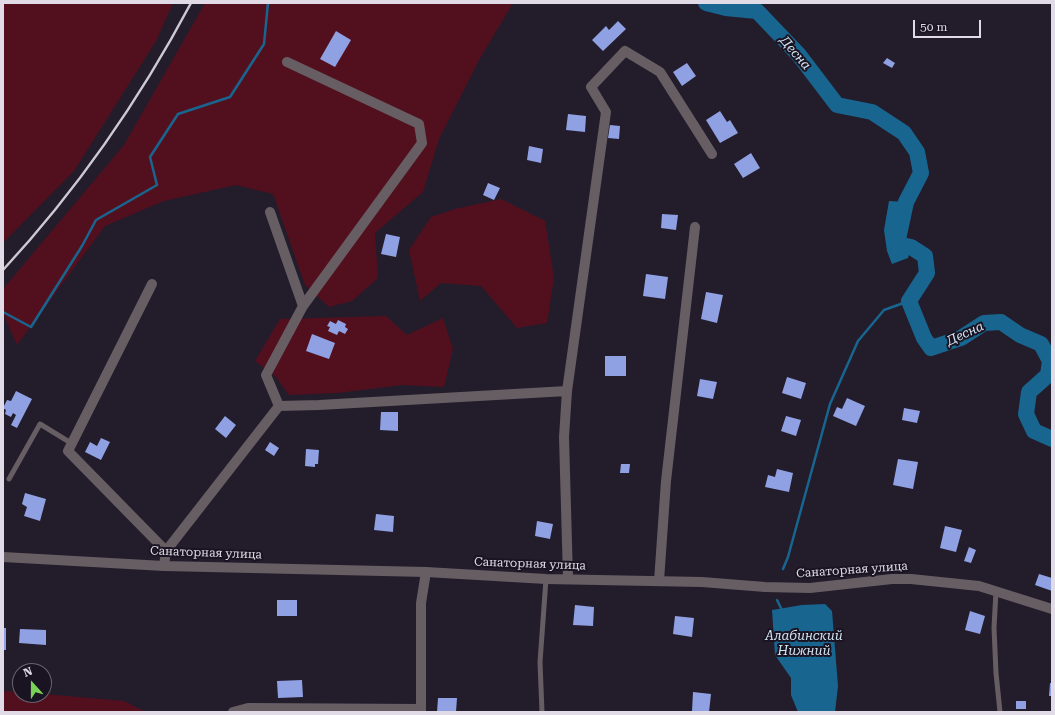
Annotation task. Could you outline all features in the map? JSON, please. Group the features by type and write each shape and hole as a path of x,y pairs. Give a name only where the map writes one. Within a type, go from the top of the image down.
{"street":[{"path":"568,578 564,438 567,391 606,112 591,87 625,51 660,72 712,154"},
{"path":"279,406 266,375 303,306 422,143 420,124 287,62"},
{"path":"270,212 303,306"},
{"path":"659,581 666,481 695,227"},
{"path":"152,284 68,451 166,551"},
{"path":"279,406 327,405 567,391"},
{"path":"164,566 166,551 279,406"},
{"name":"Санаторная улица","path":"3,557 164,566 426,572 546,578 702,582 765,587 810,588 911,579 979,586 1052,609"},
{"path":"233,712 248,708 421,711 420,603 426,572"}],"lane":[{"path":"9,479 40,424 72,444"},
{"path":"542,712 540,662 546,578"},
{"path":"996,591 994,628 996,673 1000,712"}],"shaded area":[{"path":"3,3 173,3 156,41 74,171 3,243"},
{"path":"205,3 513,3 479,60 439,139 423,192 375,233 378,278 352,301 329,307 305,285 273,194 236,185 164,201 105,226 17,345 3,313 3,289 124,145"},
{"path":"501,199 545,221 554,278 547,323 517,328 481,286 441,283 420,301 409,250 431,217 455,209"},
{"path":"386,316 407,335 443,318 453,349 444,387 402,385 338,393 289,395 276,377 255,361 280,319"},
{"path":"3,691 12,692 12,703 52,703 52,695 124,701 146,712 3,712"}],"water":[{"path":"889,201 906,202 897,244 911,247 908,258 892,264 887,251 884,230"},
{"name":"Алабинский Нижний","path":"825,604 832,611 838,686 835,712 798,712 791,695 791,678 775,655 772,610 802,605"}],"building":[{"path":"618,21 626,29 603,51 592,40 606,26 609,30"},
{"path":"336,31 351,40 335,67 320,59"},
{"path":"887,58 895,63 892,68 883,63"},
{"path":"687,63 696,76 682,86 673,72"},
{"path":"720,111 727,122 730,120 738,133 720,143 706,120"},
{"path":"568,114 586,116 585,132 566,130"},
{"path":"610,125 620,126 619,139 608,138"},
{"path":"529,146 543,149 541,163 527,160"},
{"path":"751,153 760,168 743,178 734,164"},
{"path":"488,183 500,188 494,200 483,195"},
{"path":"662,214 678,215 676,230 661,228"},
{"path":"386,234 400,237 396,257 381,254"},
{"path":"646,274 668,277 665,299 643,296"},
{"path":"706,292 723,295 717,323 701,319"},
{"path":"338,320 346,324 345,327 348,329 345,334 339,331 337,335 328,331 330,327 327,326 330,321 336,324"},
{"path":"312,334 335,343 329,359 306,351"},
{"path":"605,356 626,356 626,376 605,376"},
{"path":"787,377 806,383 801,399 782,393"},
{"path":"700,379 717,382 713,399 697,396"},
{"path":"16,391 32,399 17,428 11,425 16,415 13,413 11,417 5,414 6,410 3,408 7,400 11,401"},
{"path":"847,398 865,406 856,426 833,416 837,407 842,409"},
{"path":"904,408 920,411 917,423 902,420"},
{"path":"381,412 398,412 398,431 380,430"},
{"path":"225,416 236,425 226,438 215,429"},
{"path":"786,416 801,420 796,436 781,431"},
{"path":"101,438 110,442 101,460 85,452 90,442 97,446"},
{"path":"270,442 279,448 274,456 265,450"},
{"path":"306,449 319,450 318,464 315,464 315,467 305,466"},
{"path":"898,459 918,462 913,489 893,485"},
{"path":"621,464 630,464 629,473 620,473"},
{"path":"777,469 793,473 789,492 765,487 768,475 775,477"},
{"path":"25,493 46,499 40,521 24,516 27,507 22,504"},
{"path":"376,514 394,516 393,532 374,530"},
{"path":"537,521 553,524 550,539 535,536"},
{"path":"945,526 962,530 956,552 940,548"},
{"path":"969,547 976,550 971,563 964,561"},
{"path":"1039,574 1052,578 1052,591 1035,585"},
{"path":"277,600 297,600 297,616 277,616"},
{"path":"575,605 594,607 593,626 573,625"},
{"path":"970,611 985,616 980,634 965,630"},
{"path":"675,616 694,618 692,637 673,634"},
{"path":"3,628 6,628 6,650 3,650"},
{"path":"20,629 46,630 46,645 19,643"},
{"path":"302,680 303,697 278,698 277,681"},
{"path":"1050,683 1052,683 1052,696 1049,696"},
{"path":"693,692 711,694 709,712 692,711"},
{"path":"438,698 457,698 456,712 437,712"},
{"path":"1016,701 1026,701 1026,709 1016,709"}],"waterway":[{"path":"3,312 31,327 82,246 96,220 157,185 150,157 178,114 230,97 264,44 268,3"},
{"name":"Десна","path":"706,3 726,8 757,11 799,55 837,105 872,112 904,133 917,152 921,173 906,202 897,244 911,247 925,256 927,273 909,301 924,338 931,348 961,338 984,323 1001,322 1020,335 1041,344 1050,361 1048,375 1029,392 1026,414 1034,431 1052,439"},
{"path":"783,569 788,557 830,404 858,341 884,310 909,301"},
{"path":"777,600 781,608"}],"railway":[{"path":"3,270 82,176 106,142 151,74 191,3"}]}
